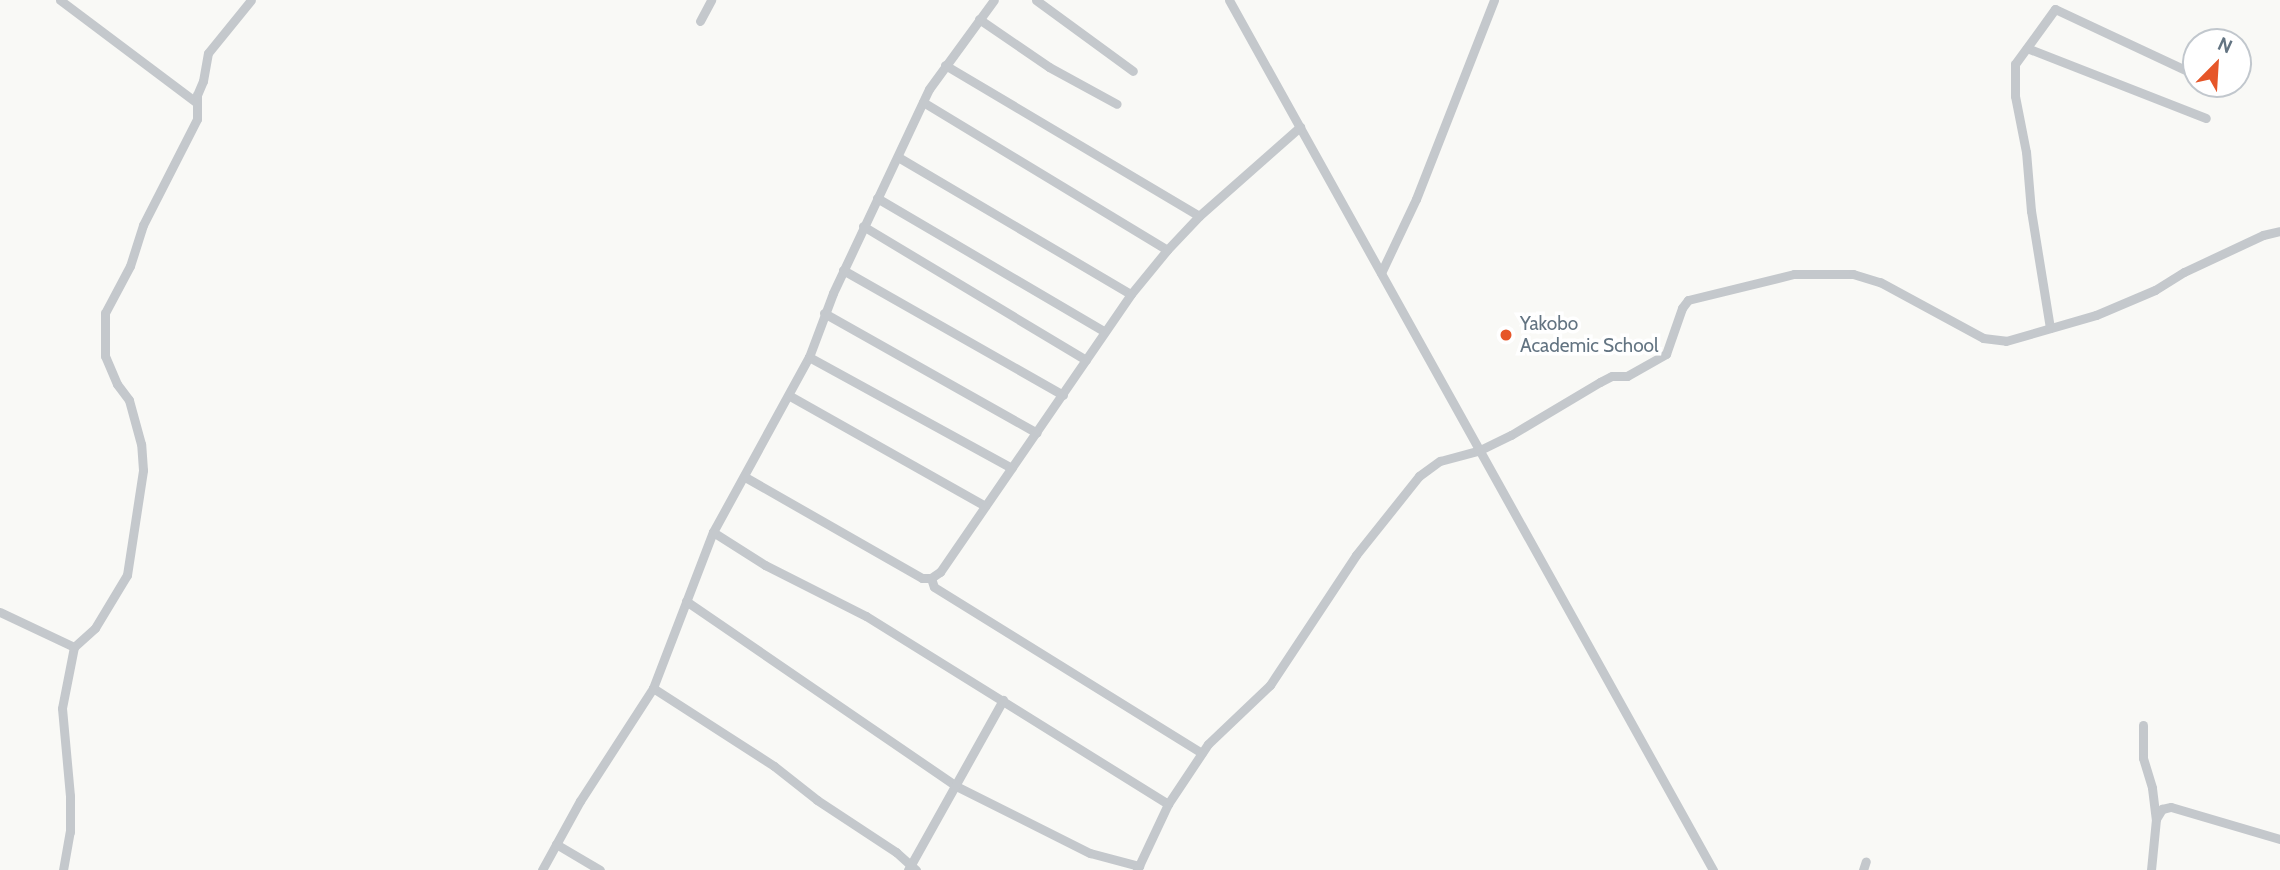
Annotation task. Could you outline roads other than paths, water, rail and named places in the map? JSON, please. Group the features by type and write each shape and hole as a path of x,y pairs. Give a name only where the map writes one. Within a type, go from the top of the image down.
{"street":[{"path":"60,0 196,102"},
{"path":"63,870 69,832 70,796 62,708 74,647 95,628 127,575 143,470 141,444 129,400 117,384 105,356 105,313 130,266 143,225 197,119 196,102 208,54 251,0"},
{"path":"700,21 711,0"},
{"path":"542,870 580,801 653,688 713,532 790,396 809,357 843,270 923,102 945,65 994,0"},
{"path":"1036,0 1133,71"},
{"path":"1229,0 1713,870"},
{"path":"1381,273 1416,199 1494,0"},
{"path":"2050,328 2013,80 2015,64 2055,9 2182,68"},
{"path":"979,19 1049,67 1116,104"},
{"path":"2027,48 2206,118"},
{"path":"945,65 1199,216"},
{"path":"923,102 1167,250"},
{"path":"745,477 922,578 931,578 940,572 1131,294 1167,250 1199,216 1300,127"},
{"path":"898,157 1131,294"},
{"path":"877,198 1105,332"},
{"path":"863,226 1086,360"},
{"path":"686,601 956,786 1090,853 1138,868 1168,804 1202,753 1270,685 1356,555 1419,476 1440,461 1478,451 1511,435 1612,376 1627,376 1666,354 1682,308 1688,300 1794,274 1864,276 1992,341 2015,340 2096,315 2143,296 2195,267 2263,235 2280,231"},
{"path":"843,270 1063,395"},
{"path":"824,313 1037,433"},
{"path":"809,357 1012,468"},
{"path":"790,396 985,506"},
{"path":"713,532 765,565 866,616 1168,804"},
{"path":"931,578 934,587 1202,753"},
{"path":"0,612 74,647"},
{"path":"653,688 774,766 817,800 896,852 911,869 1003,700"},
{"path":"2143,725 2143,758 2152,788 2156,820 2151,870"},
{"path":"2156,820 2162,809 2171,807 2280,839"},
{"path":"556,844 600,870"}],"place":[{"name":"Yakobo Academic School","path":"1506,335"}]}
